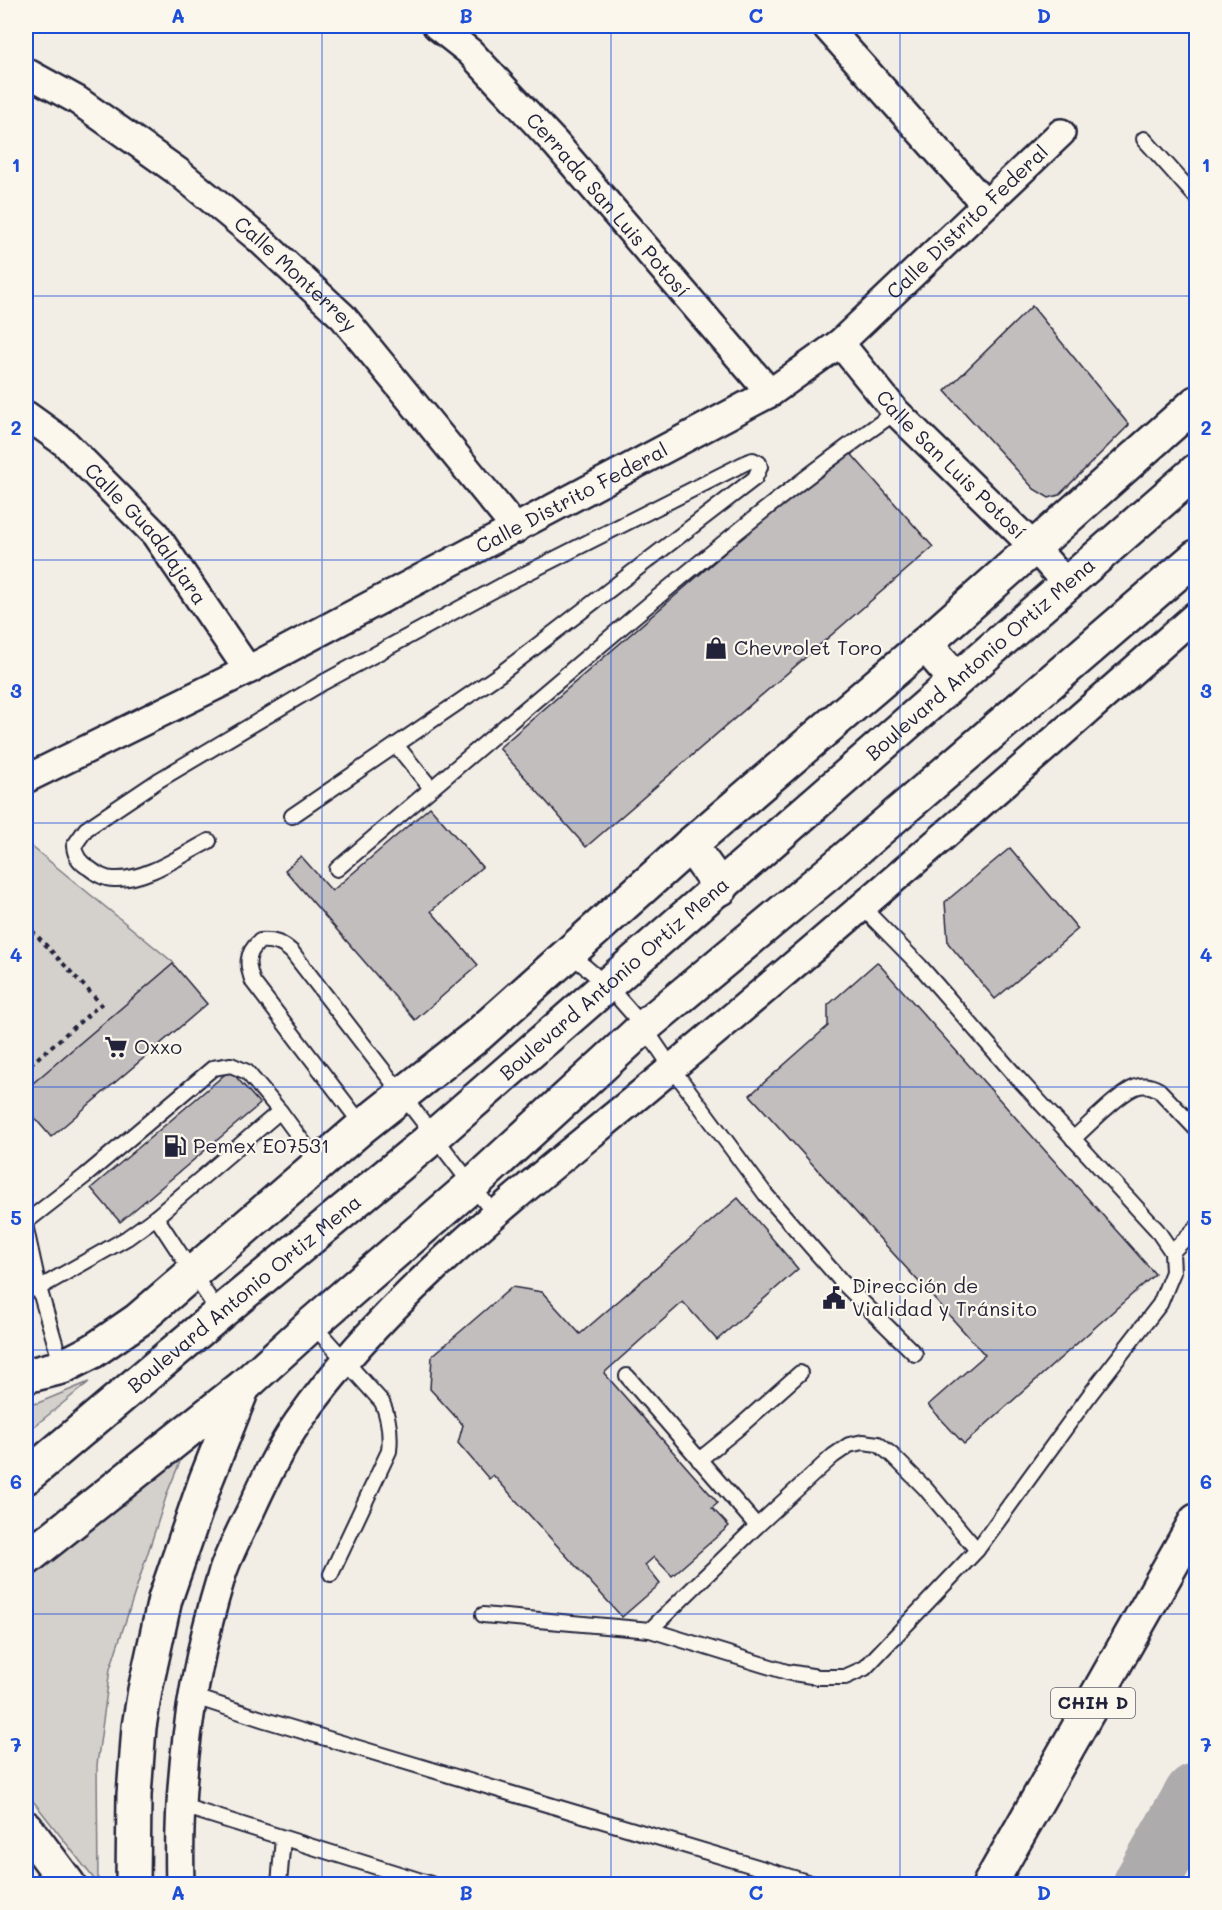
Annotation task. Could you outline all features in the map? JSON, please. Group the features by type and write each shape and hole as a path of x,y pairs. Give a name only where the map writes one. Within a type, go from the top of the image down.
{"main road":[{"path":"26,1376 62,1367 93,1351 138,1320 401,1094 479,1034 690,845 925,644 1197,403"},
{"name":"Boulevard Antonio Ortiz Mena","path":"26,1477 433,1137 1197,471"},
{"path":"26,1559 244,1386 471,1186 644,1027 830,872 1197,557"},
{"path":"925,644 957,680"},
{"path":"690,845 721,888"},
{"path":"133,1884 134,1795 139,1727 165,1599 206,1480 244,1386"},
{"name":"CHIH D","path":"990,1884 1197,1521"},
{"path":"26,1827 68,1884"}],"street":[{"name":"Cerrada San Luis Potosí","path":"437,26 470,52 556,144 770,393"},
{"path":"826,26 985,204"},
{"name":"Calle Monterrey","path":"26,72 77,100 177,171 258,238 326,301 343,317 516,529"},
{"name":"Calle Distrito Federal","path":"26,779 248,670 770,393 840,343 1060,133"},
{"name":"Calle San Luis Potosí","path":"840,343 896,411 1034,547 1066,583"},
{"name":"Calle Guadalajara","path":"26,415 65,443 155,534 248,670"},
{"path":"180,1884 179,1806 192,1696 223,1570 265,1477 297,1423 347,1360 407,1294 495,1215 959,824 1197,615"}],"lane":[{"path":"1144,140 1197,197"},
{"path":"338,869 431,788 804,477 896,411"},
{"path":"209,841 168,863 134,877 114,879 102,877 83,864 75,855 74,846 86,829 159,780 324,682 503,585 747,462 753,460 759,463 760,467 755,478 500,674 292,816"},
{"path":"396,745 431,788"},
{"path":"483,1615 650,1630 787,1672 818,1677 845,1677 865,1668 977,1550 1091,1393 1160,1304 1173,1272 1172,1252 1157,1230 920,966 861,906"},
{"path":"363,1126 253,982 248,967 249,954 260,941 271,940 283,944 292,952 495,1215"},
{"path":"569,953 608,986 644,1027 766,1195 842,1282 915,1354"},
{"path":"26,1222 85,1176 213,1068 231,1065 247,1072 280,1111 319,1164"},
{"path":"1073,1139 1127,1092 1138,1086 1151,1086 1159,1090 1197,1129"},
{"path":"32,1289 127,1238 156,1217 280,1111"},
{"path":"156,1217 220,1313"},
{"path":"1172,1252 1197,1228"},
{"path":"26,1229 32,1289 62,1367"},
{"path":"312,1324 347,1360 382,1402 388,1416 391,1438 389,1451 332,1574"},
{"path":"699,1460 800,1373"},
{"path":"627,1376 757,1526"},
{"path":"650,1630 757,1526 833,1456 849,1445 863,1442 878,1444 892,1455 925,1488 977,1550"},
{"path":"192,1696 265,1720 814,1884"},
{"path":"179,1806 431,1884"},
{"path":"279,1884 283,1838"}],"path":[{"path":"26,924 101,1004 26,1068"}],"shaded area":[{"path":"26,842 174,963 26,1092"},
{"path":"89,1382 26,1433 26,1405 38,1403"},
{"path":"191,1435 168,1491 110,1669 97,1765 98,1884 26,1792 26,1578"}],"building":[{"path":"1032,306 1129,425 1059,495 1049,498 1034,489 945,391"},
{"name":"Chevrolet Toro","path":"846,448 933,547 586,847 499,748"},
{"path":"430,807 482,867 431,911 478,965 415,1020 285,870 301,856 332,891"},
{"path":"1010,848 1078,929 995,999 948,943 945,902"},
{"path":"877,962 1155,1274 964,1444 928,1405 985,1355 750,1095 828,1026 828,1005"},
{"name":"Oxxo","path":"173,964 207,1004 51,1137 26,1108 26,1089"},
{"name":"Pemex E07531","path":"230,1070 260,1104 120,1222 91,1188"},
{"path":"738,1198 798,1269 717,1340 683,1302 604,1373 718,1503 712,1508 729,1526 672,1576 654,1557 645,1565 660,1584 622,1617 493,1475 489,1479 458,1443 463,1425 430,1389 432,1356 512,1287 542,1292 580,1334"}],"waterway":[{"path":"1145,1884 1196,1795"}],"place":[{"name":"Chevrolet Toro","path":"716,648"},
{"name":"Oxxo","path":"116,1047"},
{"name":"Pemex E07531","path":"175,1146"},
{"name":"Dirección de Vialidad y Tránsito","path":"834,1298"}]}
